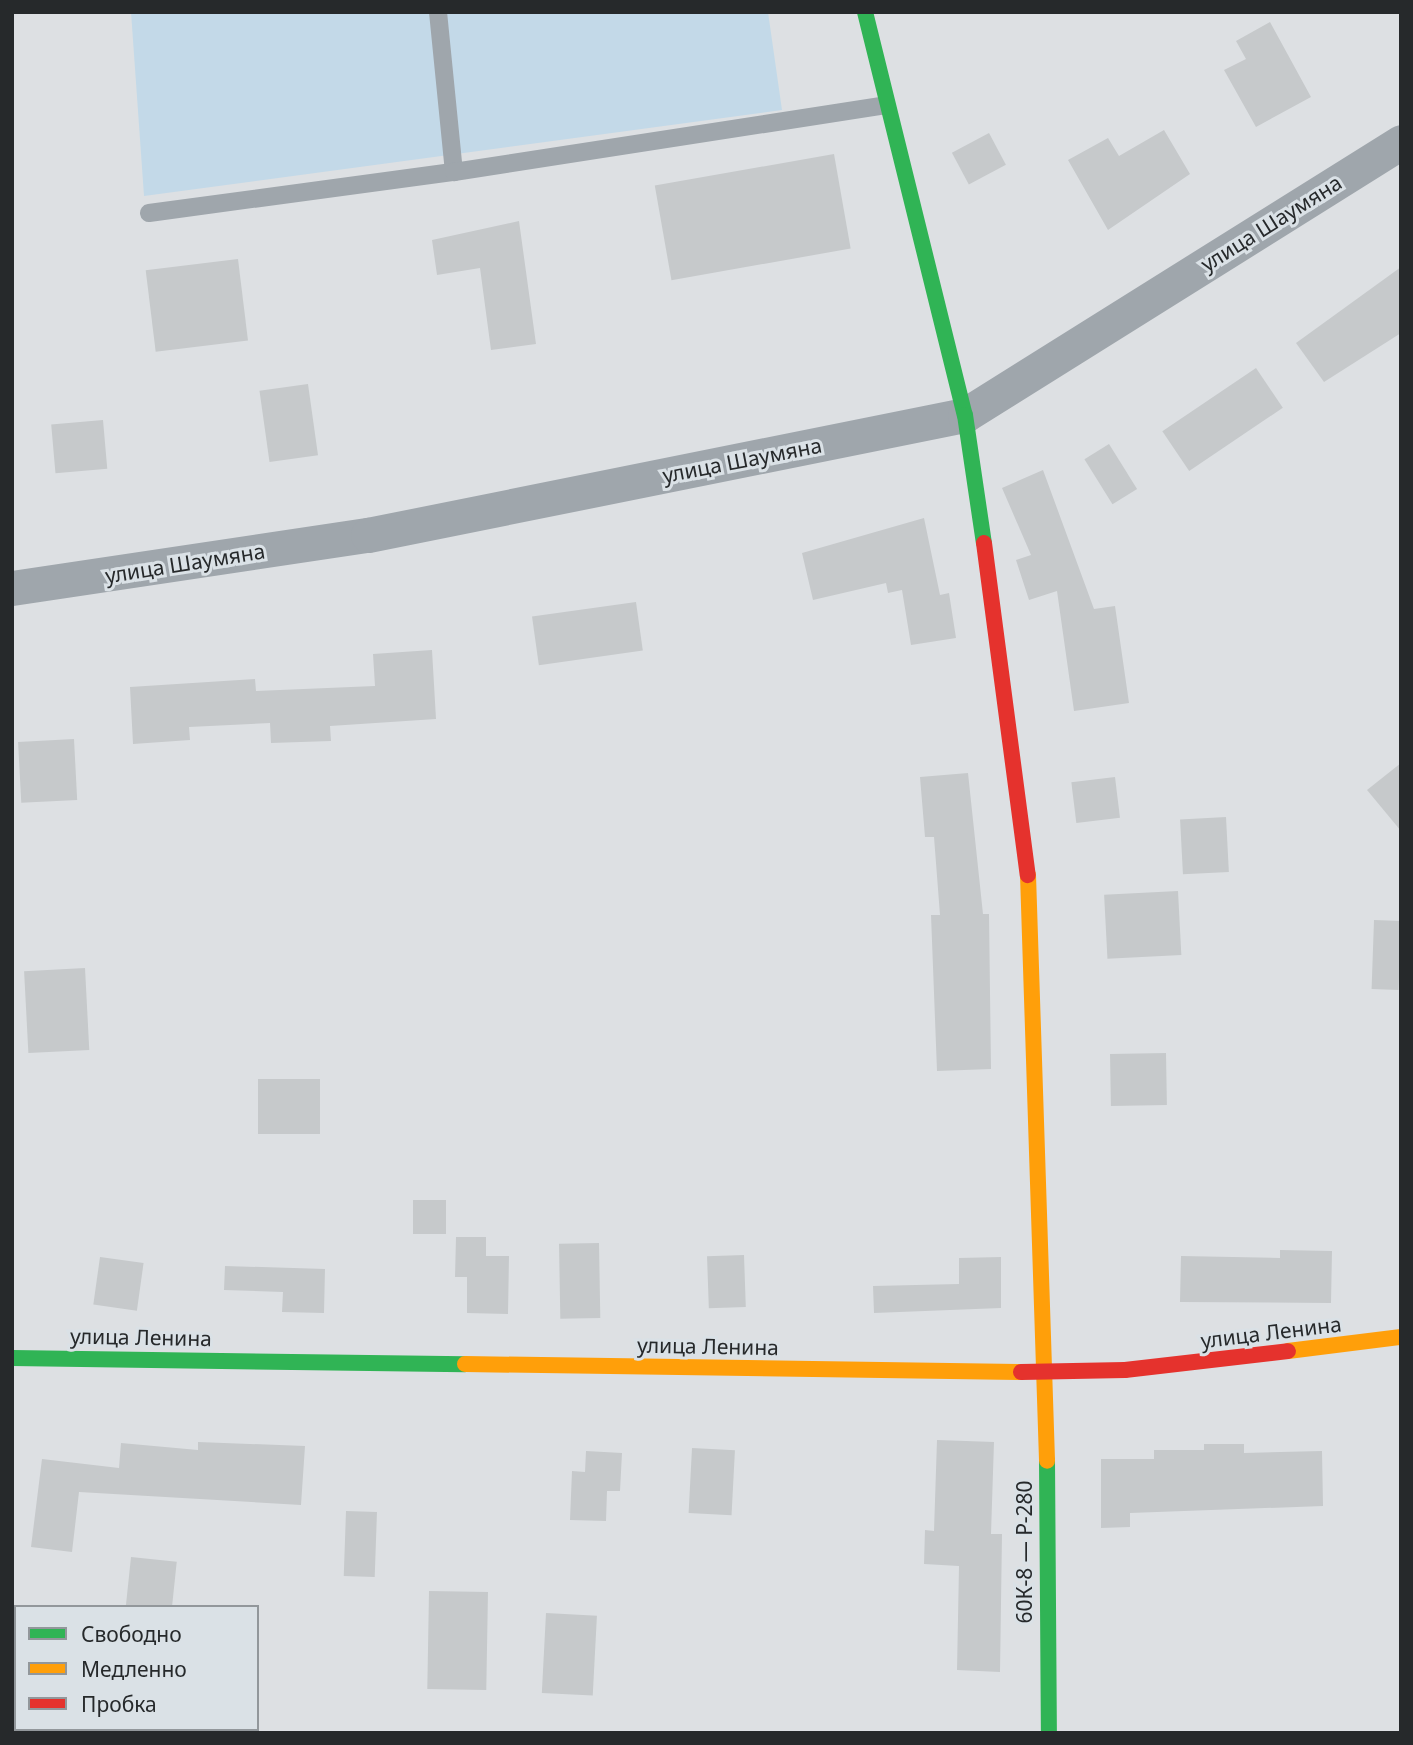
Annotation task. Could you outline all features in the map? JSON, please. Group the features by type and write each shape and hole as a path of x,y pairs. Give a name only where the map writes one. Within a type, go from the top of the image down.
{"street":[{"name":"60К-8 — Р-280","path":"865,12 965,415 1026,834 1046,1372 1049,1733"},
{"name":"улица Шаумяна","path":"12,588 368,535 965,415 1401,142"},
{"name":"улица Ленина","path":"12,1358 1046,1372 1125,1370 1401,1337"}],"lane":[{"path":"438,12 454,172"},
{"path":"149,213 454,172 886,105"}],"shaded area":[{"path":"131,12 768,12 782,110 144,196"}],"building":[{"path":"1270,22 1311,97 1256,127 1224,70 1246,59 1236,41"},
{"path":"1164,130 1190,174 1108,230 1068,160 1108,138 1119,156"},
{"path":"989,133 1006,165 969,185 952,153"},
{"path":"834,154 851,249 671,280 655,186"},
{"path":"519,221 536,344 491,350 480,268 437,275 432,240"},
{"path":"238,259 248,340 156,352 146,270"},
{"path":"1401,267 1401,333 1324,382 1296,343"},
{"path":"1256,368 1283,408 1189,471 1162,431"},
{"path":"308,384 318,455 269,462 259,391"},
{"path":"103,420 107,469 55,473 51,425"},
{"path":"1109,444 1137,489 1112,504 1084,459"},
{"path":"1043,470 1094,609 1115,606 1129,703 1074,711 1057,591 1029,600 1016,560 1031,555 1002,488"},
{"path":"924,518 940,595 949,593 956,638 911,645 902,590 888,593 886,583 813,600 802,553"},
{"path":"636,602 643,651 539,665 532,617"},
{"path":"432,650 436,719 330,726 331,741 271,743 270,723 189,727 190,740 133,744 130,687 255,679 256,691 375,686 373,654"},
{"path":"74,739 77,800 21,803 18,742"},
{"path":"1401,763 1401,831 1367,790"},
{"path":"968,773 983,914 989,914 991,1069 937,1071 931,915 940,915 934,837 925,837 920,777"},
{"path":"1115,777 1120,818 1076,823 1071,782"},
{"path":"1226,817 1229,872 1183,874 1180,819"},
{"path":"1178,891 1181,955 1107,959 1104,895"},
{"path":"1374,920 1401,921 1399,990 1372,989"},
{"path":"85,968 89,1050 28,1053 24,971"},
{"path":"1166,1053 1167,1105 1111,1106 1110,1054"},
{"path":"258,1079 320,1079 320,1134 258,1134"},
{"path":"413,1200 446,1200 446,1234 413,1234"},
{"path":"456,1237 486,1237 486,1256 509,1256 508,1314 467,1313 467,1277 455,1277"},
{"path":"599,1243 600,1318 560,1319 559,1244"},
{"path":"1280,1250 1332,1251 1331,1303 1180,1302 1181,1256 1280,1258"},
{"path":"744,1255 746,1307 709,1308 707,1256"},
{"path":"100,1257 144,1263 137,1311 93,1305"},
{"path":"1001,1257 1001,1308 874,1313 873,1286 959,1284 959,1258"},
{"path":"225,1266 325,1269 324,1313 282,1312 283,1292 224,1290"},
{"path":"937,1440 994,1442 991,1534 1002,1534 1000,1672 957,1670 959,1566 924,1564 925,1530 934,1531"},
{"path":"198,1442 305,1446 301,1505 79,1492 72,1552 31,1547 42,1459 119,1468 121,1443 198,1450"},
{"path":"1204,1444 1244,1444 1244,1453 1322,1451 1323,1506 1130,1513 1130,1527 1101,1528 1101,1459 1154,1459 1154,1450 1204,1450"},
{"path":"692,1448 735,1450 732,1515 689,1513"},
{"path":"586,1451 622,1453 620,1491 607,1491 606,1521 570,1520 572,1471 585,1472"},
{"path":"346,1511 377,1512 375,1577 344,1576"},
{"path":"131,1557 177,1562 172,1605 126,1605"},
{"path":"429,1591 488,1592 486,1690 427,1689"},
{"path":"546,1613 597,1616 593,1696 542,1693"}],"traffic: fast":[{"path":"865,12 965,415 984,543"},
{"path":"12,1358 465,1364"},
{"path":"1047,1461 1049,1733"}],"traffic: slow":[{"path":"1028,875 1047,1461"},
{"path":"1288,1351 1401,1337"},
{"path":"465,1364 1021,1372"}],"traffic: jam":[{"path":"984,543 1028,875"},
{"path":"1021,1372 1125,1370 1288,1351"}]}
